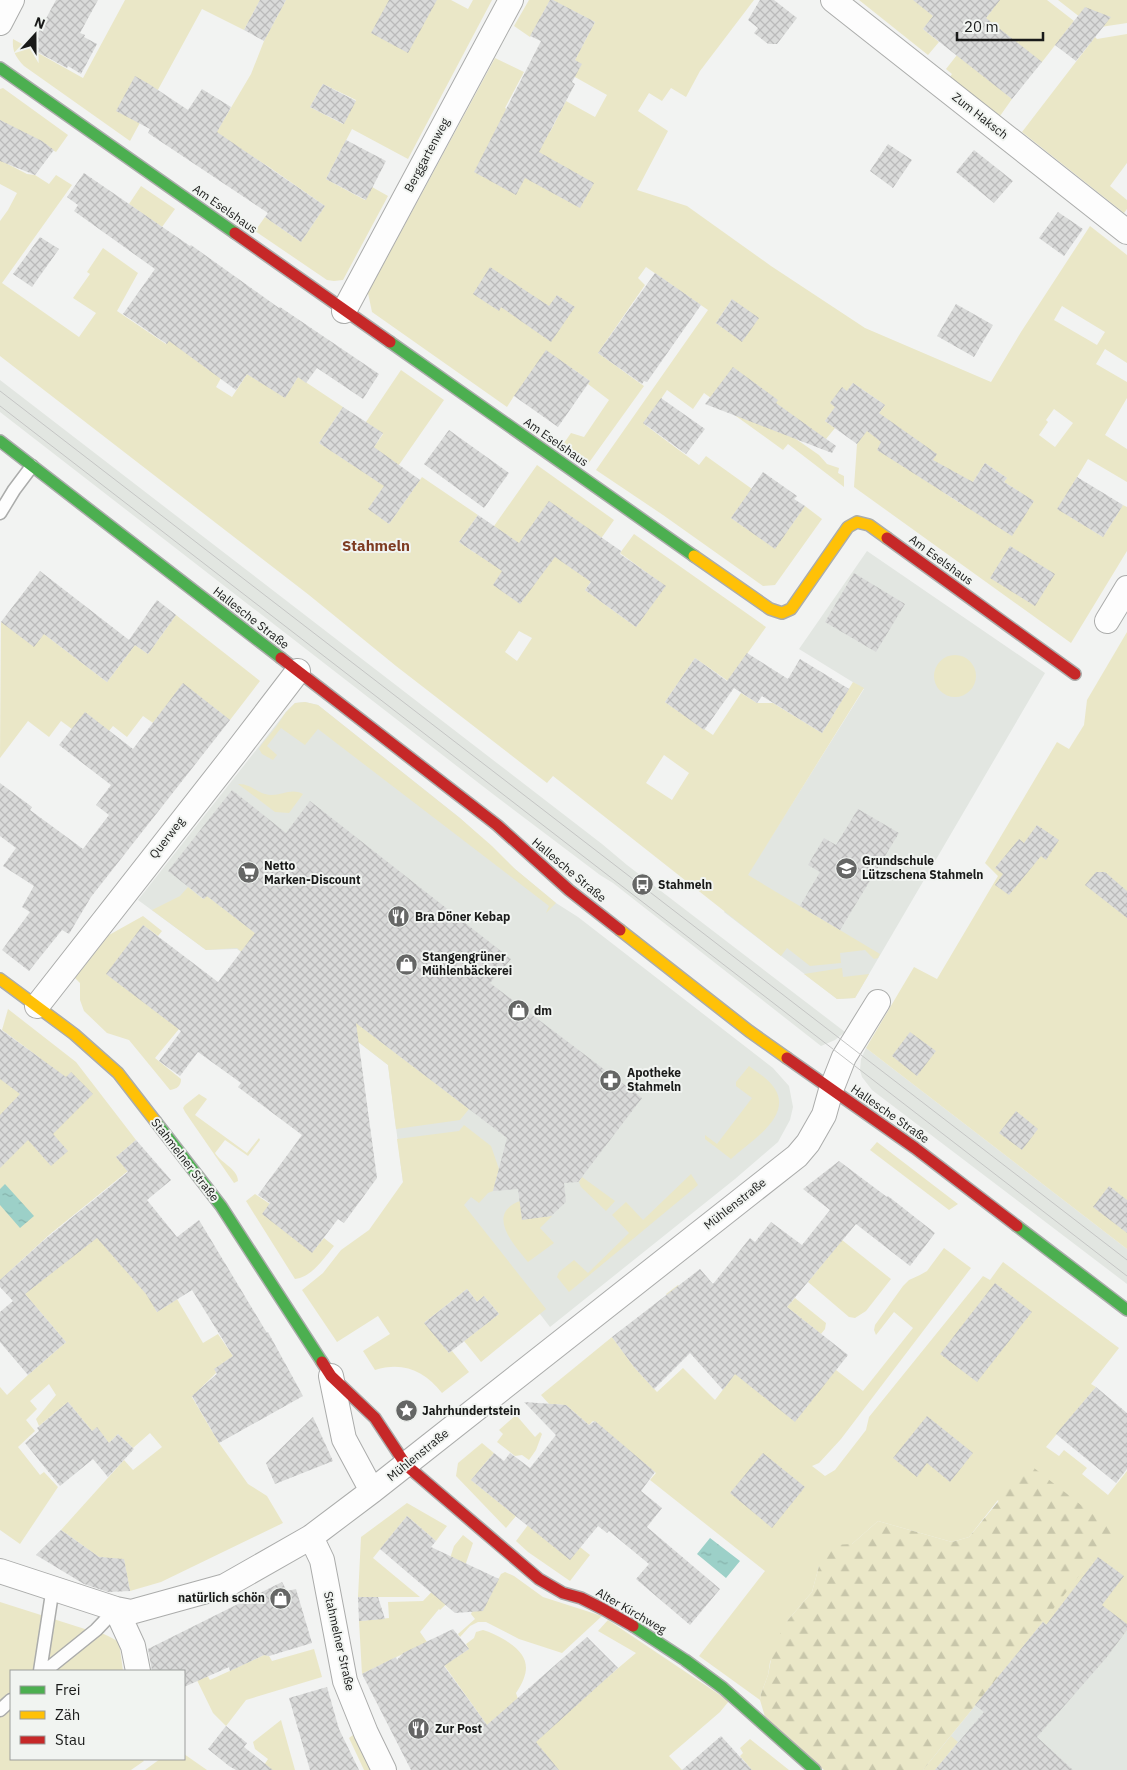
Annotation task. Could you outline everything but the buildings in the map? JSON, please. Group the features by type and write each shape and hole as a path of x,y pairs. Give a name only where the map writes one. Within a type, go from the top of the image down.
{"street":[{"path":"0,23 12,0"},
{"name":"Berggartenweg","path":"344,310 511,0"},
{"name":"Zum Haksch","path":"833,0 1127,232"},
{"name":"Am Eselshaus","path":"0,68 770,609 782,613 791,609 848,527 857,522 869,525 1075,674"},
{"name":"Hallesche Straße","path":"0,441 497,825 569,890 772,1049 915,1148 1127,1310"},
{"path":"1107,621 1127,588"},
{"name":"Querweg","path":"36,1006 298,671"},
{"name":"Stahmelner Straße","path":"0,979 74,1034 118,1073 221,1206 331,1376 375,1418 406,1465"},
{"name":"Mühlenstraße","path":"0,1570 116,1609 131,1612 225,1586 311,1537 406,1465 797,1156 808,1143 824,1115 831,1090 844,1057 878,1002"},
{"name":"Stahmelner Straße","path":"331,1376 344,1440 372,1491"},
{"name":"Alter Kirchweg","path":"406,1465 539,1579 563,1592 581,1598 603,1609 685,1660 723,1688 815,1770"},
{"name":"Stahmelner Straße","path":"311,1537 322,1560 345,1681 366,1733 384,1770"},
{"path":"116,1609 133,1646 138,1670"}],"lane":[{"path":"0,513 32,466"},
{"path":"40,1670 53,1588"},
{"path":"46,1670 96,1630 116,1609"},
{"path":"0,1710 10,1701"}],"shaded area":[{"path":"0,380 845,1032 835,1040 821,1046 613,883 489,791 0,412"},
{"path":"867,551 1045,673 855,998 837,999 724,912 864,689 799,649"},
{"path":"305,702 318,705 460,818 515,869 556,903 578,917 773,1068 789,1086 793,1107 790,1120 778,1142 735,1179 550,1327 440,1185 403,1182 388,1065 237,949 206,950 138,900 286,712 295,703"},
{"path":"866,1048 1127,1249 1127,1284 872,1090 862,1077 860,1070 861,1059"},
{"path":"1043,1622 1127,1630 1127,1770 923,1770"}],"green space":[{"path":"125,0 260,0 244,30 202,9 130,141 24,66 15,54 13,47 13,39 83,78"},
{"path":"286,0 451,0 468,9 473,0 492,0 408,159 352,129 326,179 365,200 372,187 388,196 343,280 327,280 255,231 265,217 301,242 325,206 216,133 251,74 264,41","holes":["323,84 356,100 343,124 310,107"]},
{"path":"529,0 550,0 530,37 514,26"},
{"path":"552,0 754,0 700,71 686,97 671,88 662,101 649,93 638,111 668,131 637,190 687,206 771,266 865,328 991,382 1090,226 1127,255 1127,363 1105,349 1096,364 1127,382 1127,398 1105,435 1127,449 1127,482 1088,459 1058,509 1103,537 1123,505 1127,507 1127,551 1071,643 854,487 857,444 885,405 853,383 825,421 835,428 826,439 796,439 819,455 827,464 839,468 838,473 844,476 844,487 788,444 783,450 704,393 693,409 667,390 644,424 699,465 706,456 752,489 731,518 775,548 805,506 822,519 775,585 763,586 596,470 708,310 646,267 638,278 645,285 598,353 644,386 588,464 562,446 571,433 584,437 609,400 588,384 590,381 573,369 514,396 507,407 372,312 368,293 495,58 524,72 505,108 550,132 566,101 595,117 607,95 575,77 575,60 595,22","holes":["732,299 742,341 716,323","1062,306 1105,332 1097,345 1054,320","1054,409 1073,423 1055,447 1039,435 1048,422 1046,420","985,463 1007,478 1004,482 1021,493 963,505 943,492 973,482"]},
{"path":"859,0 919,0 933,16 923,29 939,42 928,55"},
{"path":"983,0 1047,0 1074,21 1042,62 978,71 1012,99 1000,116 950,77 952,74 946,69 993,9"},
{"path":"1058,0 1127,0 1127,23 1094,28"},
{"path":"1127,34 1127,163 1110,186 1127,200 1127,209 1124,213 1022,132 1095,37 1097,39"},
{"path":"3,88 68,135 56,152 0,120 0,89"},
{"path":"0,160 27,174 35,175 49,184 56,175 72,185 2,283 79,337 96,313 73,298 90,274 87,272 103,248 138,273 117,311 166,344 174,334 223,339 203,366 221,378 216,387 232,397 247,374 285,397 298,377 343,407 319,443 359,469 383,434 366,422 401,370 444,400 369,508 389,524 422,477 478,515 459,542 475,553 537,465 614,520 586,560 599,570 585,590 636,627 665,586 620,553 634,534 766,627 728,681 695,658 665,702 713,735 741,693 757,703 773,703 822,733 853,682 864,688 748,875 880,954 878,958 874,959 865,950 840,953 841,963 810,966 787,948 781,956 553,776 547,783 396,666 309,595 0,356 0,221 17,193 0,184","holes":["519,631 532,638 517,661 505,652","664,755 689,773 672,800 646,783"]},
{"path":"141,186 175,209 162,227 129,204"},
{"path":"176,615 260,681 230,720 183,684 153,723 143,716 127,737 113,726 109,731 72,729 61,721 49,737 28,721 0,758 1,622 44,634 107,682 135,645 148,654"},
{"path":"1127,632 1127,1249 866,1048 914,967 937,979 998,876 985,863 1057,742 1069,749 1084,725 1087,700"},
{"path":"959,655 967,658 973,664 976,676 973,688 967,694 951,697 943,694 937,688 934,672 937,664 943,658"},
{"path":"305,702 318,705 461,819 515,869 556,903 546,913 549,906 318,729 305,745 281,728 267,746 277,755 273,760 262,754 259,749 286,712 295,703"},
{"path":"238,784 247,785 262,793 271,795 287,792 303,794 289,813 275,812"},
{"path":"188,887 203,899 207,896 263,939 251,960 237,948 206,950 152,910 180,896"},
{"path":"143,916 162,931 158,936 143,925 179,1029 155,1058 181,1079 178,1087 170,1090 129,1040 107,1033 84,1011 80,1000 80,983 75,978 109,935"},
{"path":"842,968 843,977 869,974 855,998 837,999 804,974"},
{"path":"293,975 469,1109 460,1120 396,1129 388,1065 285,985"},
{"path":"8,1009 76,1062 136,1140 116,1157 128,1171 49,1235 0,1280 0,1079 40,1058 2,1030"},
{"path":"749,1066 773,1085 779,1100 778,1110 766,1129 731,1159 705,1139 705,1135 717,1144 752,1098 736,1086 736,1082"},
{"path":"199,1094 207,1099 195,1115 247,1153 259,1138 260,1140 248,1156 225,1140 215,1153 235,1173 238,1181 234,1183 183,1108"},
{"path":"464,1125 491,1146 499,1169 493,1191 488,1193 479,1203 471,1197 464,1205 546,1309 481,1362 464,1341 499,1314 484,1296 477,1302 467,1289 425,1322 449,1353 452,1351 469,1372 442,1393 428,1379 413,1370 395,1367 375,1370 363,1351 390,1334 378,1316 337,1342 302,1290 323,1273 341,1250 369,1230 403,1182 397,1139 459,1131"},
{"path":"877,1142 958,1204 949,1210 870,1150"},
{"path":"691,1174 698,1185 569,1292 557,1277 559,1272 574,1260 588,1273 629,1233 612,1215 626,1202 643,1220"},
{"path":"582,1177 615,1201 606,1211 581,1187 579,1182"},
{"path":"255,1194 270,1204 312,1252 324,1238 334,1246 307,1275 295,1279 246,1201"},
{"path":"520,1201 523,1219 552,1216 540,1228 554,1243 528,1262 510,1239 503,1222 505,1214 510,1207"},
{"path":"109,1224 157,1312 177,1299 203,1343 218,1334 233,1356 215,1369 216,1373 192,1397 219,1443 248,1484 267,1496 283,1523 161,1582 130,1591 124,1560 99,1557 61,1530 124,1460 133,1470 162,1447 150,1433 133,1448 118,1434 109,1443 97,1428 92,1431 68,1402 39,1426 36,1419 56,1395 49,1384 30,1401 37,1409 26,1420 35,1431 18,1447 40,1475 44,1472 58,1487 20,1544 0,1530 0,1387 7,1395 66,1342 25,1294"},
{"path":"842,1240 891,1279 866,1311 855,1318 849,1317 808,1282"},
{"path":"944,1248 971,1268 841,1439 819,1463 812,1466 825,1476 835,1470 866,1430 869,1417 983,1276 990,1280 1003,1262 1119,1348 1091,1384 1096,1387 1046,1447 1059,1456 1064,1450 1087,1468 1082,1474 1108,1495 1127,1471 1127,1630 1098,1667 1043,1622 998,1500 969,1537 952,1542 878,1521 852,1544 819,1566 812,1592 788,1620 770,1662 760,1700 699,1656 765,1571 650,1480 656,1473 593,1421 589,1425 566,1405 549,1404 541,1395 612,1337 634,1367 657,1392 683,1368 715,1400 735,1374 666,1294 678,1285 715,1329 836,1370 863,1391 913,1328 894,1312 876,1335 875,1325 903,1286 909,1280 927,1271"},
{"path":"795,1298 826,1323 825,1329 821,1334 787,1307"},
{"path":"516,1415 535,1437 540,1432 542,1434 536,1450 529,1460 522,1455 515,1456 497,1442 503,1434 499,1430"},
{"path":"482,1443 494,1453 471,1480 516,1516 506,1528 456,1476 458,1463"},
{"path":"1029,1464 1114,1531 923,1770 824,1770 765,1717 760,1700 768,1675 774,1644 788,1620 812,1592 819,1566 833,1545 852,1544 878,1521 952,1542 969,1537"},
{"path":"407,1503 447,1526 436,1541 407,1516 373,1558 420,1597 358,1597 361,1537"},
{"path":"528,1525 570,1559 580,1547 590,1555 570,1581 528,1552 516,1541"},
{"path":"463,1535 473,1543 454,1597 439,1609 420,1632 427,1642 362,1674 359,1621 389,1618 388,1602 423,1601 443,1580 454,1546"},
{"path":"505,1572 514,1576 543,1597 602,1616 562,1653 519,1639 486,1622 478,1622 470,1626 460,1637 458,1634 475,1619 471,1614 481,1593 489,1597 501,1574"},
{"path":"0,1602 88,1630 100,1632 119,1642 123,1670 10,1670 10,1760 144,1761 131,1770 0,1770"},
{"path":"608,1620 729,1701 720,1712 669,1756 682,1770 498,1770 636,1653 598,1631"},
{"path":"483,1630 500,1637 513,1646 519,1651 526,1663 524,1677 516,1693 518,1699 487,1725 444,1665 469,1649 466,1644 474,1638 476,1632"},
{"path":"314,1649 322,1677 246,1700 226,1726 213,1713 191,1668 206,1673 210,1680 264,1655 269,1656 272,1661"},
{"path":"281,1720 295,1770 261,1770 268,1759 255,1749 253,1742"},
{"path":"357,1732 375,1770 364,1770 349,1738"},
{"path":"951,1736 958,1742 935,1770 923,1770"},
{"path":"750,1739 789,1770 752,1770 740,1756 743,1753 740,1748"},
{"path":"185,1755 207,1770 145,1770 159,1760 185,1760"}],"water":[{"path":"5,1184 34,1216 20,1228 0,1205 0,1189"},
{"path":"710,1538 740,1561 726,1578 697,1554"}],"tram line":[{"path":"0,391 1127,1260"},
{"path":"0,406 1127,1276"}],"traffic: fast":[{"path":"0,68 235,233"},
{"path":"390,342 694,556"},
{"path":"0,441 281,658"},
{"path":"156,1122 221,1206 322,1362"},
{"path":"1017,1226 1127,1310"},
{"path":"633,1626 685,1660 723,1688 815,1770"}],"traffic: slow":[{"path":"694,556 770,609 782,613 791,609 848,527 857,522 869,525 887,538"},
{"path":"620,930 749,1031 787,1058"},
{"path":"0,979 74,1034 118,1073 156,1122"}],"traffic: jam":[{"path":"235,233 390,342"},
{"path":"887,538 1075,674"},
{"path":"281,658 497,825 569,890 620,930"},
{"path":"787,1058 915,1148 1017,1226"},
{"path":"322,1362 331,1376 375,1418 406,1465 539,1579 563,1593 581,1598 633,1626"}],"place":[{"name":"Grundschule Lützschena Stahmeln","path":"846,868"},
{"name":"Netto Marken-Discount","path":"248,873"},
{"name":"Stahmeln","path":"642,885"},
{"name":"Bra Döner Kebap","path":"399,917"},
{"name":"Stangengrüner Mühlenbäckerei","path":"406,964"},
{"name":"dm","path":"518,1011"},
{"name":"Apotheke Stahmeln","path":"611,1080"},
{"name":"Jahrhundertstein","path":"406,1411"},
{"name":"natürlich schön","path":"281,1598"},
{"name":"Zur Post","path":"419,1729"}],"district":[{"name":"Stahmeln","path":"376,546"}]}
